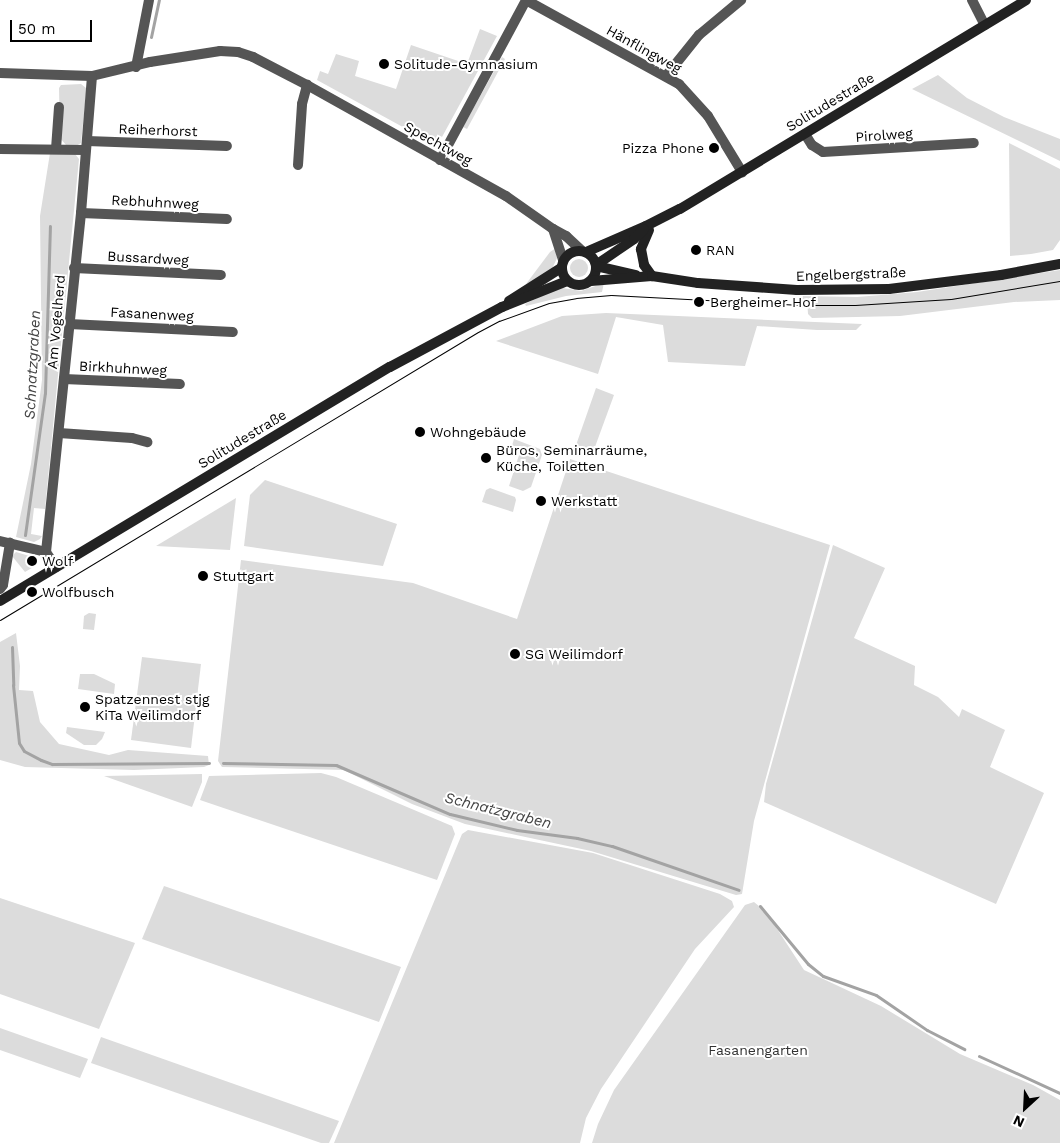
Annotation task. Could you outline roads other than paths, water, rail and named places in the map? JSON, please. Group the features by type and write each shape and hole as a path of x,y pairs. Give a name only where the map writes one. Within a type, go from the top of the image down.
{"main road":[{"name":"Solitudestraße","path":"584,251 650,224 742,172 1026,0"},
{"name":"Solitudestraße","path":"596,266 634,239 650,224"},
{"path":"650,224 640,248 644,264 652,276"},
{"path":"584,251 592,257 596,266 590,280 579,285 567,281 562,264 571,252 584,251"},
{"name":"Solitudestraße","path":"502,307 562,264"},
{"name":"Engelbergstraße","path":"590,280 652,276 698,283 797,290 889,288 1001,275 1060,264"},
{"name":"Engelbergstraße","path":"596,266 642,276"},
{"name":"Solitudestraße","path":"0,601 382,372 502,307 567,281"}],"street":[{"path":"136,67 149,0"},
{"path":"440,160 526,0"},
{"name":"Hänflingweg","path":"526,0 679,84 708,116 742,172"},
{"path":"666,76 699,35 741,0"},
{"path":"972,0 985,25"},
{"name":"Spechtweg","path":"0,72 92,76 136,67 150,62 220,51 238,52 253,57 511,199 566,236 584,251"},
{"name":"Am Vogelherd","path":"46,552 81,213 92,76"},
{"path":"298,165 302,104 306,86"},
{"path":"56,149 59,107"},
{"name":"Pirolweg","path":"805,134 812,146 823,152 974,143"},
{"name":"Reiherhorst","path":"0,149 56,149 86,145 228,146"},
{"name":"Rebhuhnweg","path":"81,213 227,219"},
{"path":"553,229 562,264"},
{"name":"Bussardweg","path":"74,268 221,275"},
{"name":"Fasanenweg","path":"69,324 233,332"},
{"name":"Birkhuhnweg","path":"64,379 180,384"},
{"path":"59,433 132,438 147,442"},
{"path":"0,589 4,585 6,570 5,542 46,552 56,567"}],"waterway":[{"name":"Schnatzgraben","path":"151,37 159,0"},
{"name":"Schnatzgraben","path":"25,535 45,393 50,226"},
{"name":"Schnatzgraben","path":"12,647 13,685 19,743 24,751 52,764 209,763"},
{"name":"Schnatzgraben","path":"223,763 336,765 450,814 517,830 577,838 612,846 739,890"},
{"name":"Schnatzgraben","path":"760,906 808,964 823,976 876,995 927,1030 964,1049"},
{"name":"Schnatzgraben","path":"979,1056 1060,1093"}],"tram line":[{"path":"0,620 478,332 499,321 549,303 576,298 611,295 802,305 855,305 951,299 1060,281"}],"place":[{"name":"Solitude-Gymnasium","path":"384,64"},
{"name":"Pizza Phone","path":"714,148"},
{"name":"RAN","path":"696,250"},
{"name":"Bergheimer Hof","path":"699,302"},
{"name":"Wohngebäude","path":"420,432"},
{"name":"Büros, Seminarräume, Küche, Toiletten","path":"486,458"},
{"name":"Werkstatt","path":"541,501"},
{"name":"Wolf","path":"32,561"},
{"name":"Stuttgart","path":"203,576"},
{"name":"Wolfbusch","path":"32,592"},
{"name":"SG Weilimdorf","path":"515,654"},
{"name":"Spatzennest stjg KiTa Weilimdorf","path":"85,707"}],"park label":[{"name":"Fasanengarten","path":"758,1050"}]}
